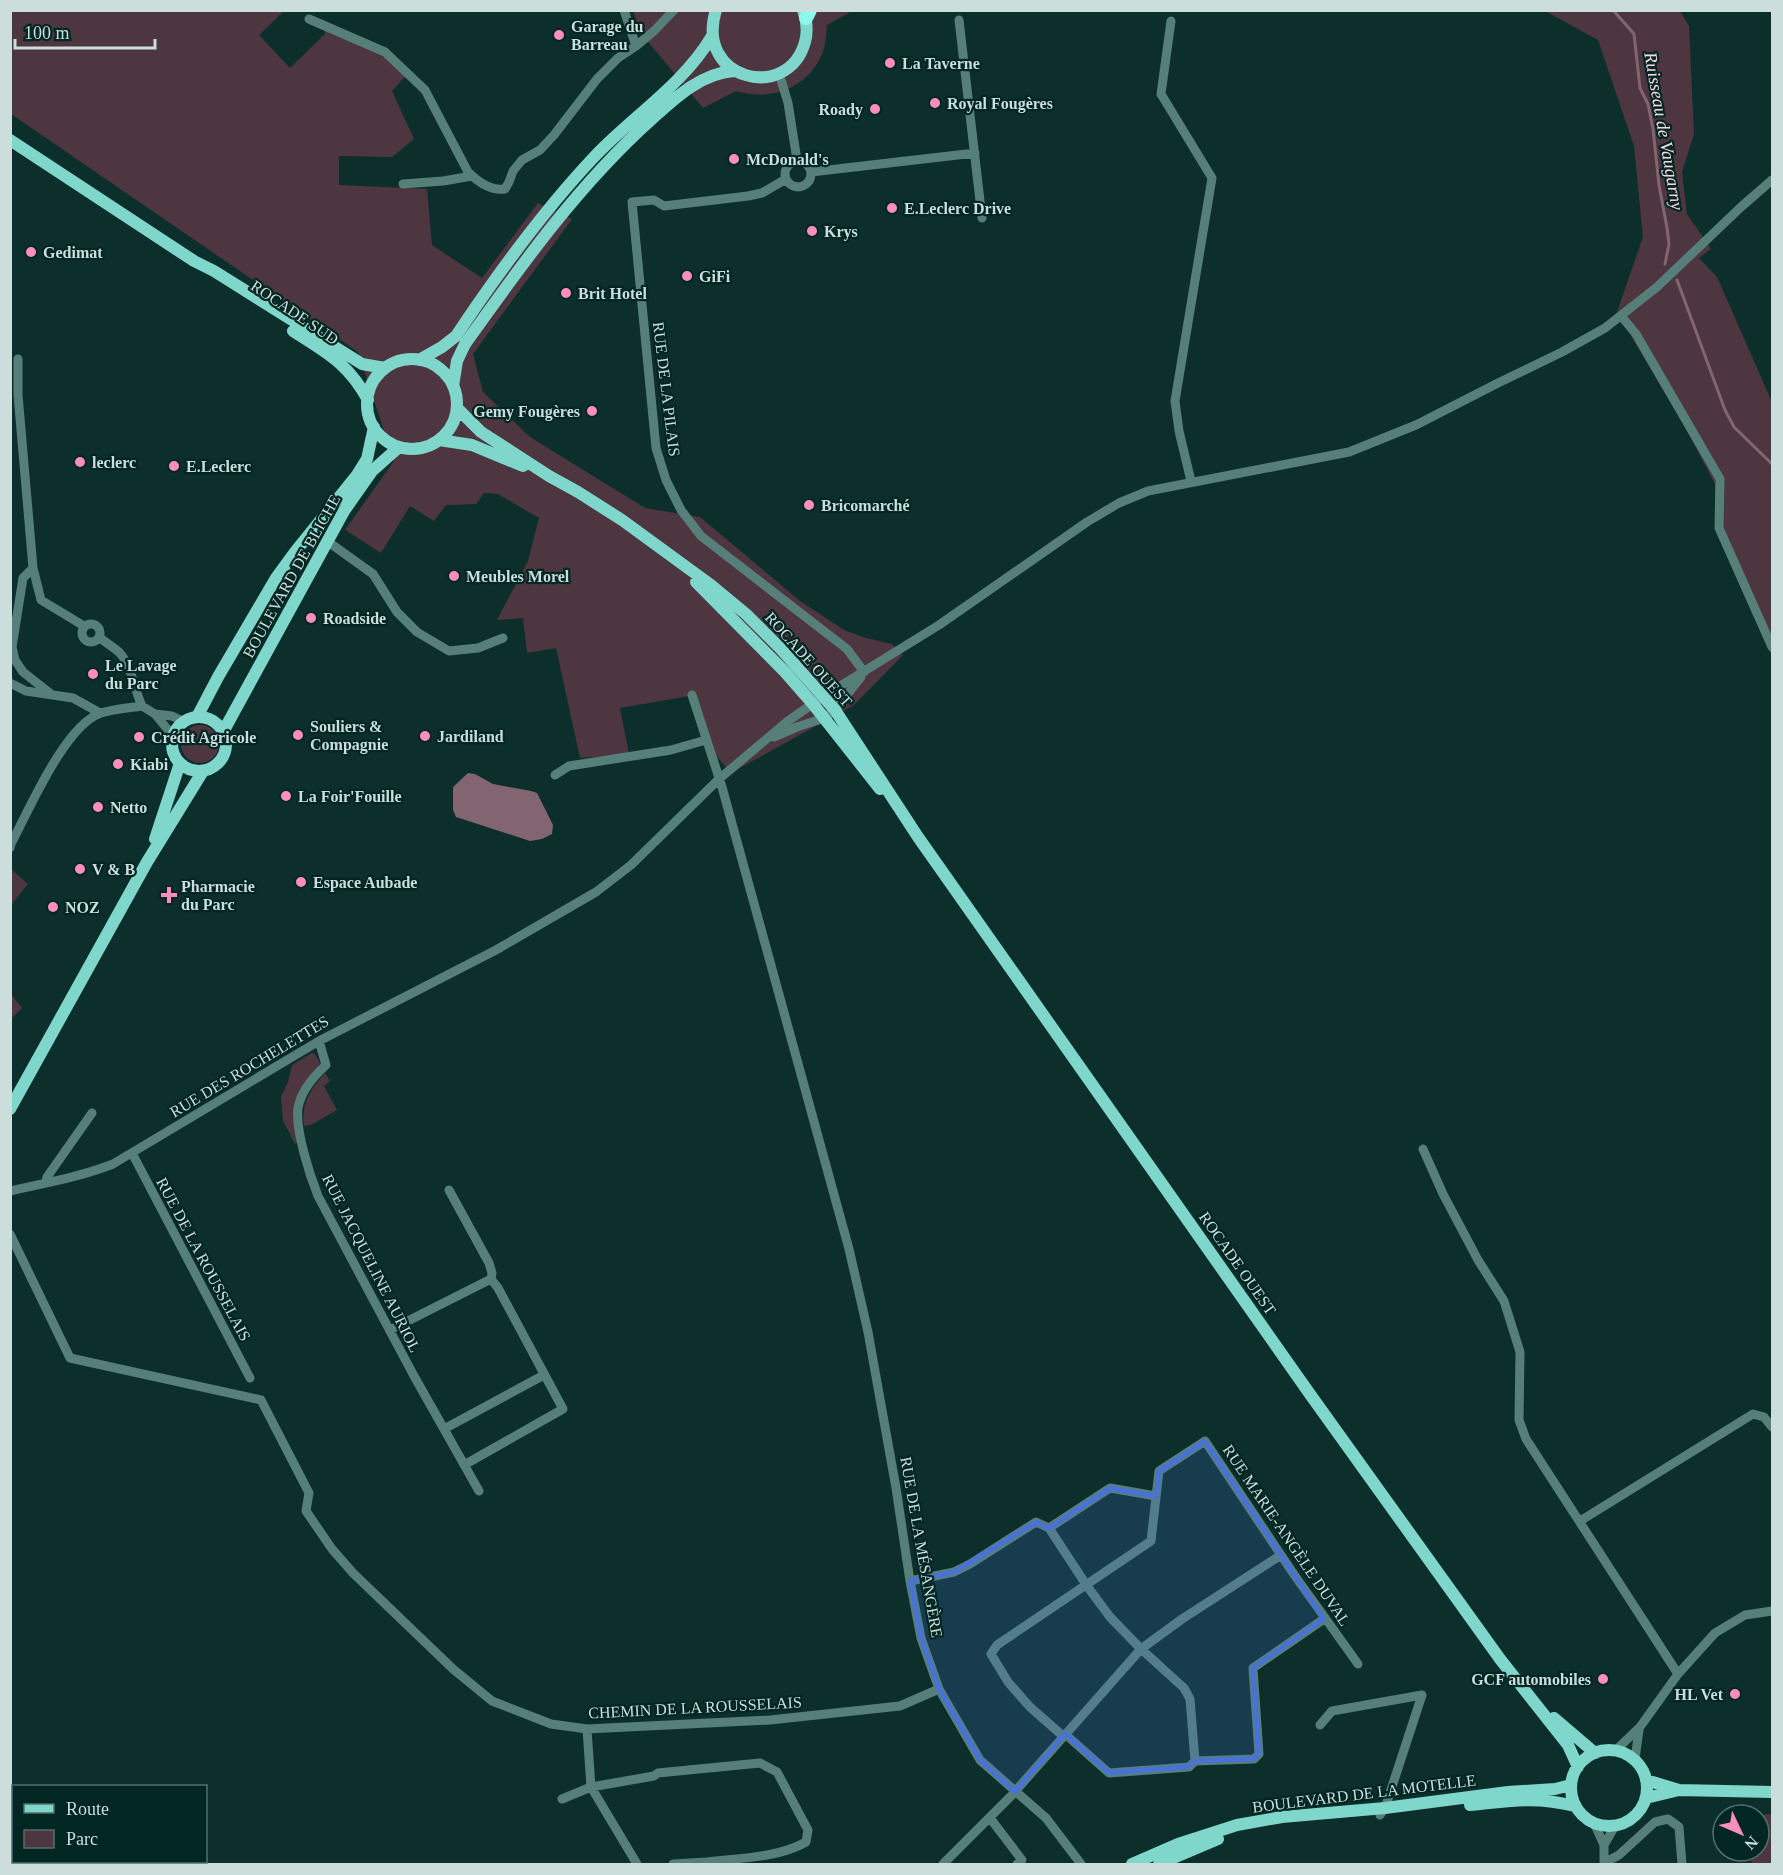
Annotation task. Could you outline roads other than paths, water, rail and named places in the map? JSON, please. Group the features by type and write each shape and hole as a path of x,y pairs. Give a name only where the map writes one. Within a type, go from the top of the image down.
{"main road":[{"path":"716,10 712,22 712,36 716,50 734,71"},
{"path":"453,386 457,361 465,344 569,204 600,169 670,102 702,80 723,71 764,77 779,73 793,64 802,50 807,34 806,13"},
{"path":"419,360 456,336 557,198 617,134 686,72 712,36"},
{"name":"ROCADE SUD","path":"10,140 194,261 214,271 362,364 385,368"},
{"name":"ROCADE SUD","path":"194,261 208,275 330,354 349,370 368,400"},
{"path":"407,359 419,360 434,364 445,373 457,397 457,408 448,431 439,440 413,449 399,447 389,442 374,427 369,414 368,400 373,383 385,368 407,359"},
{"name":"ROCADE OUEST","path":"457,408 481,432 549,477"},
{"name":"BOULEVARD DE BLICHE","path":"197,717 276,578 367,459 374,427"},
{"name":"ROCADE OUEST","path":"439,440 471,445 549,477 622,520 711,585 746,614 826,695 918,837 1326,1416 1500,1659 1568,1745 1578,1767"},
{"name":"BOULEVARD DE BLICHE","path":"223,732 327,541 364,480 399,447"},
{"name":"ROCADE OUEST","path":"670,556 785,672 918,837"},
{"path":"197,717 212,720 223,732 226,740 224,755 215,766 203,771 186,768 173,751 173,736 177,728 184,722 197,717"},
{"path":"147,862 180,763"},
{"path":"10,1109 147,862 203,771"},
{"name":"ROCADE OUEST","path":"1537,1704 1595,1753"},
{"path":"1615,1751 1635,1759 1646,1780 1646,1798 1631,1819 1615,1826 1604,1827 1583,1816 1575,1806 1571,1785 1578,1767 1585,1759 1595,1753 1615,1751"},
{"path":"1646,1780 1679,1790"},
{"name":"BOULEVARD DE LA MOTELLE","path":"1159,1864 1213,1840 1242,1831 1571,1785"},
{"path":"1646,1798 1679,1790 1773,1792"},
{"name":"BOULEVARD DE LA MOTELLE","path":"1132,1864 1178,1844 1237,1825 1282,1817 1531,1799 1553,1800 1575,1806"}],"street":[{"path":"624,10 636,46"},
{"path":"309,19 385,52 425,90 468,172 478,182 497,190 505,189 513,171 522,160 540,150 554,135 597,78 618,58 636,46 674,10"},
{"path":"959,20 982,218"},
{"path":"1172,21 1161,94 1212,178 1175,402 1191,482"},
{"path":"779,73 788,103 797,160"},
{"path":"812,171 975,153"},
{"path":"797,160 808,164 812,171 810,180 801,187 794,187 786,179 786,167 797,160"},
{"path":"403,184 472,176"},
{"name":"RUE DE LA PILAIS","path":"786,179 762,193 736,198 663,206 654,200 632,202 656,448 666,480 681,510 701,536 847,649 864,672"},
{"name":"RUE DES ROCHELETTES","path":"10,1191 113,1164 319,1041 496,950 596,892 631,865 719,779 788,721 939,625 1087,522 1119,503 1148,491 1349,452 1384,440 1416,425 1562,352 1622,317 1773,180"},
{"path":"1622,317 1636,334 1720,479 1719,528 1773,647"},
{"path":"18,359 18,395 33,568 41,600 84,626 95,625 100,630 99,637 93,642 85,641 81,634 84,626"},
{"path":"327,541 373,574 397,612 417,632 449,651 478,648 503,638"},
{"path":"33,568 23,578 12,648 15,660 23,672 51,694"},
{"path":"99,637 119,652 127,665 142,706 155,714 173,736"},
{"path":"763,742 824,718 836,708 864,672"},
{"path":"10,683 26,691 73,698 100,713"},
{"name":"RUE DE LA MÉSANGÈRE","path":"692,695 719,779 832,1185 868,1332 921,1638 939,1689 980,1760 1046,1818 1081,1864"},
{"path":"10,848 66,743 82,725 100,713 142,706"},
{"path":"155,714 168,715 184,722"},
{"path":"555,775 569,766 671,750 706,740"},
{"name":"RUE JACQUELINE AURIOL","path":"319,1041 326,1065 306,1088 298,1109 308,1170 318,1196 414,1377 479,1491"},
{"path":"46,1183 47,1177 92,1113"},
{"path":"1423,1149 1443,1194 1478,1260 1504,1301 1520,1352 1519,1420 1526,1439 1678,1674"},
{"name":"RUE DE LA ROUSSELAIS","path":"132,1153 250,1378"},
{"path":"449,1191 489,1263 491,1279 563,1409 464,1465"},
{"name":"CHEMIN DE LA ROUSSELAIS","path":"10,1234 70,1358 261,1401 309,1493 306,1511 332,1549 353,1573 453,1669 492,1701 551,1724 587,1729 770,1720 900,1706 939,1689"},
{"path":"390,1330 491,1279"},
{"path":"444,1429 544,1375"},
{"path":"1580,1521 1753,1414 1764,1417 1773,1427"},
{"name":"RUE MARIE-ANGÈLE DUVAL","path":"1064,1735 1030,1707 1008,1682 991,1654 997,1645 1151,1541 1159,1471 1205,1441 1324,1618 1358,1664"},
{"path":"1049,1528 1110,1488 1156,1496"},
{"path":"910,1581 954,1572 1036,1522 1049,1528 1110,1617 1188,1694 1196,1761"},
{"path":"943,1864 1015,1792 1141,1649 1182,1619 1281,1555"},
{"path":"1615,1751 1640,1728 1678,1674 1715,1633 1745,1615 1773,1611"},
{"path":"1064,1735 1109,1773 1189,1767 1196,1761 1254,1759 1259,1754 1253,1668 1324,1618"},
{"path":"1320,1725 1332,1711 1422,1695 1383,1811"},
{"path":"1635,1759 1640,1728"},
{"path":"587,1729 591,1788 637,1864"},
{"path":"562,1799 591,1788 654,1776 658,1773 760,1763 777,1772 808,1830 807,1842 788,1850 707,1863 674,1864"},
{"path":"990,1818 1022,1860 1017,1864"},
{"path":"1604,1864 1619,1855 1655,1822 1668,1819 1679,1827 1683,1864"},
{"path":"1594,1823 1604,1845 1604,1864"},
{"path":"1604,1845 1615,1826"}],"waterway":[{"name":"Ruisseau de Vaugarny","path":"1613,10 1634,34 1640,88 1648,104 1653,129 1659,185 1667,228 1669,244 1665,264"},
{"name":"Ruisseau de Vaugarny","path":"1677,280 1725,410 1734,427 1772,464"}],"place":[{"name":"Garage du Barreau","path":"559,35"},
{"name":"La Taverne","path":"890,63"},
{"name":"Royal Fougères","path":"935,103"},
{"name":"Roady","path":"875,109"},
{"name":"McDonald's","path":"734,159"},
{"name":"E.Leclerc Drive","path":"892,208"},
{"name":"Krys","path":"812,231"},
{"name":"Gedimat","path":"31,252"},
{"name":"GiFi","path":"687,276"},
{"name":"Brit Hotel","path":"566,293"},
{"name":"Gemy Fougères","path":"592,411"},
{"name":"leclerc","path":"80,462"},
{"name":"E.Leclerc","path":"174,466"},
{"name":"Bricomarché","path":"809,505"},
{"name":"Meubles Morel","path":"454,576"},
{"name":"Roadside","path":"311,618"},
{"name":"Le Lavage du Parc","path":"93,674"},
{"name":"Souliers & Compagnie","path":"298,735"},
{"name":"Jardiland","path":"425,736"},
{"name":"Crédit Agricole","path":"139,737"},
{"name":"Kiabi","path":"118,764"},
{"name":"La Foir'Fouille","path":"286,796"},
{"name":"Netto","path":"98,807"},
{"name":"V & B","path":"80,869"},
{"name":"Espace Aubade","path":"301,882"},
{"name":"Pharmacie du Parc","path":"169,895"},
{"name":"NOZ","path":"53,907"},
{"name":"GCF automobiles","path":"1603,1679"},
{"name":"HL Vet","path":"1735,1694"}]}
